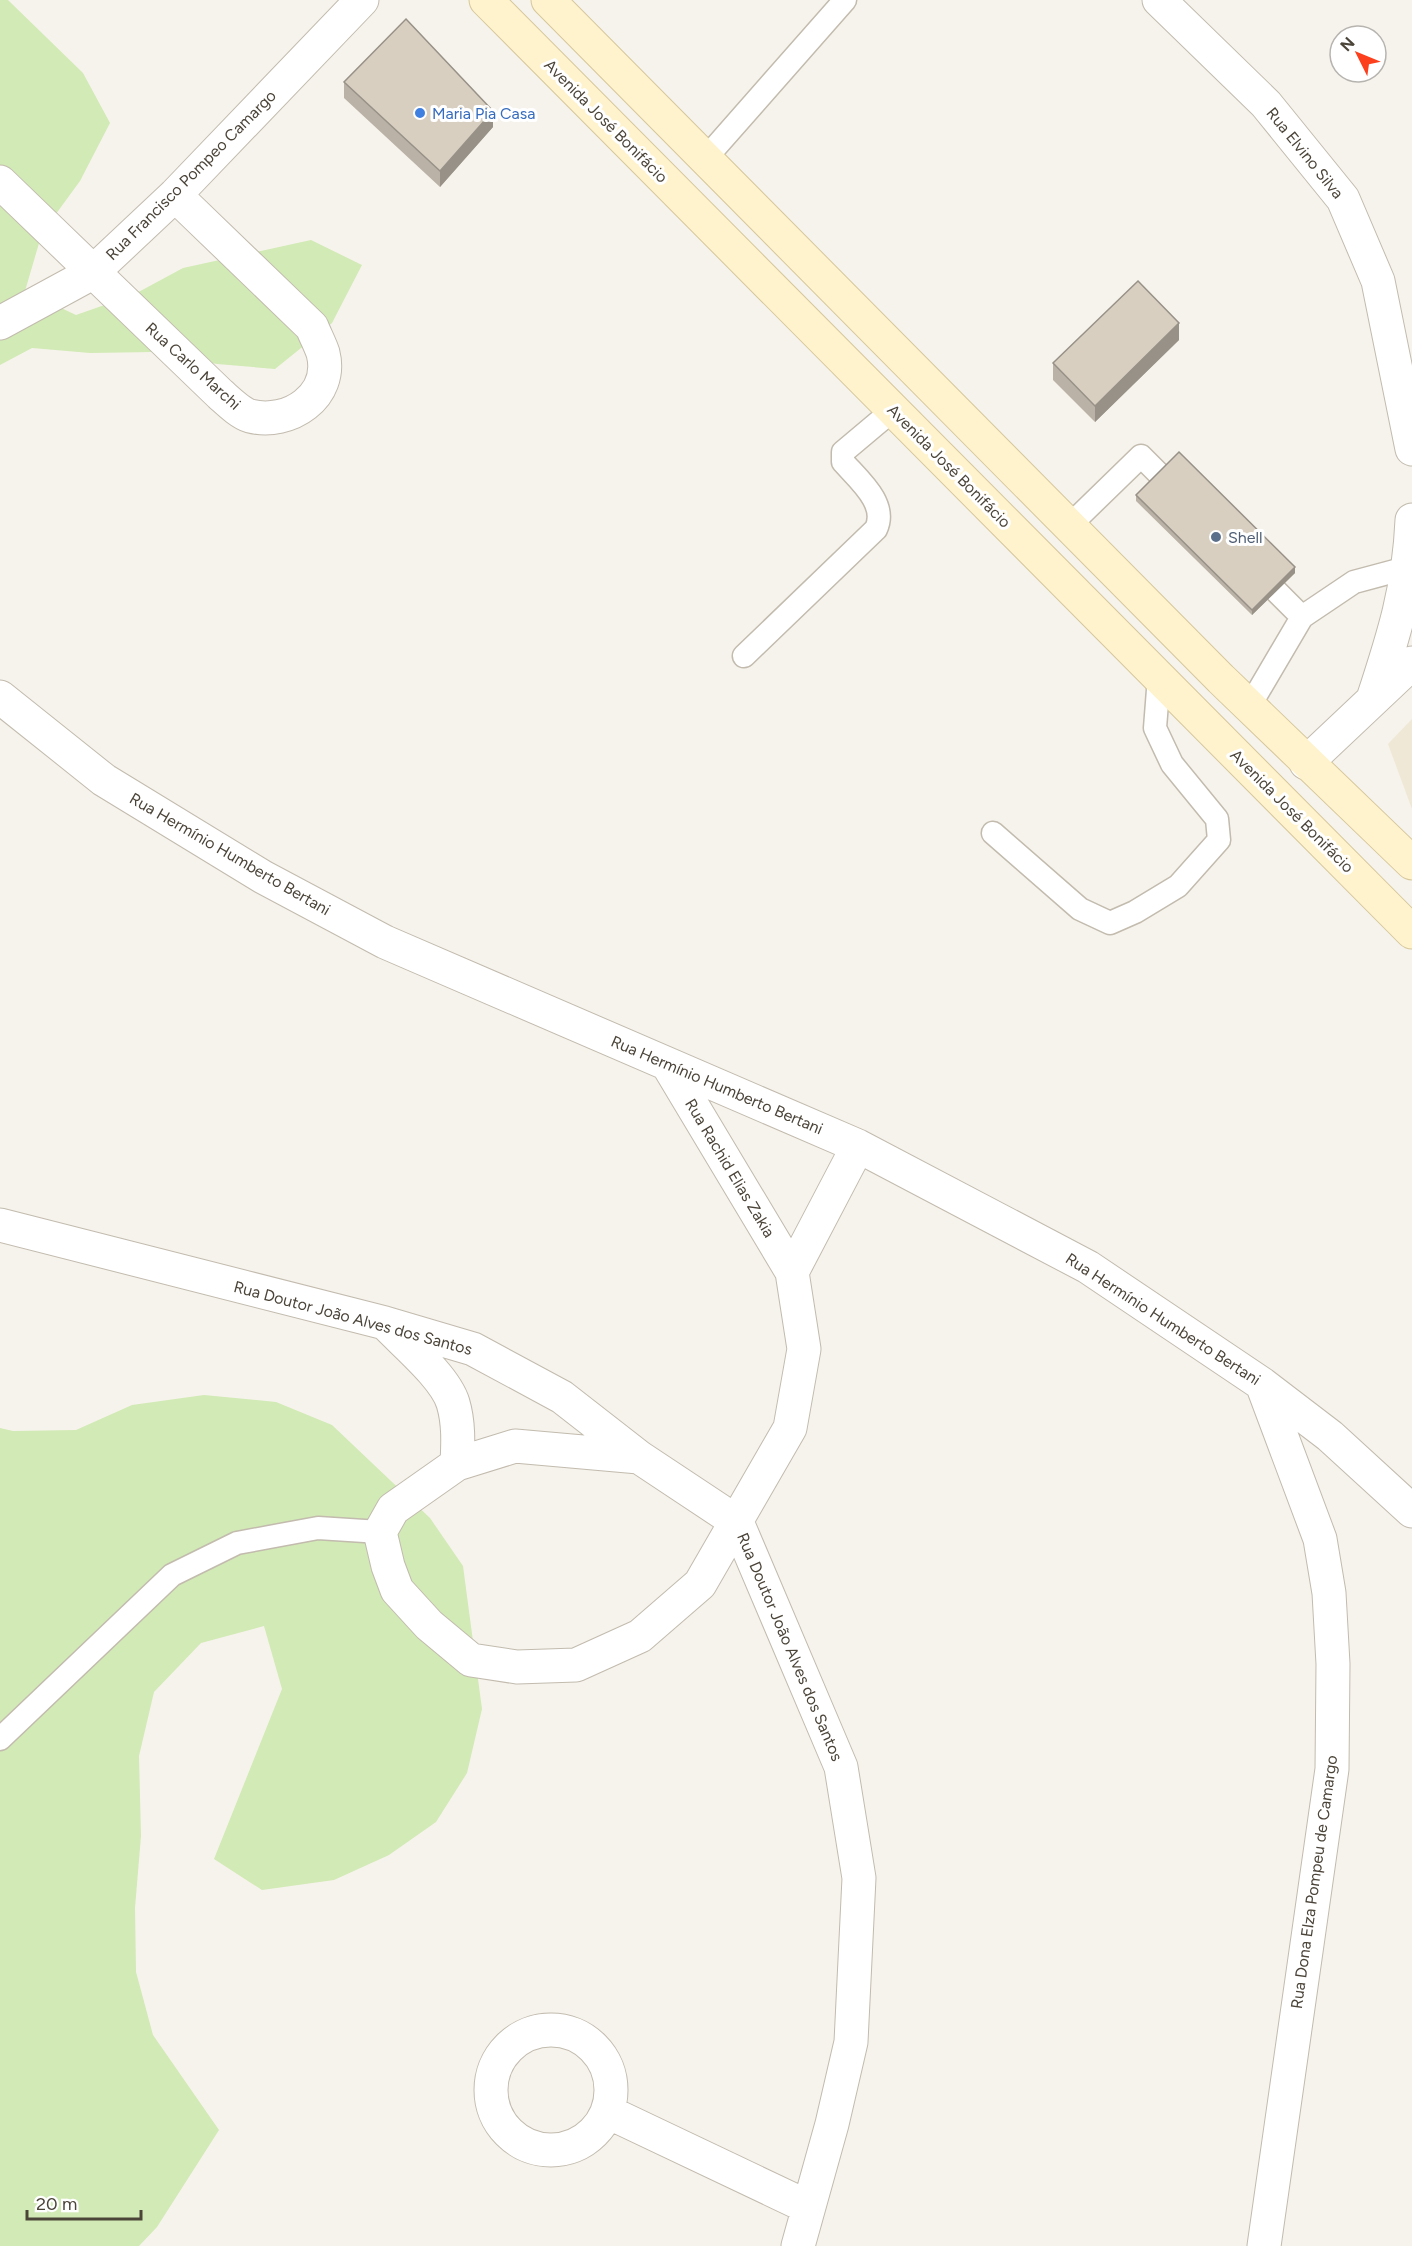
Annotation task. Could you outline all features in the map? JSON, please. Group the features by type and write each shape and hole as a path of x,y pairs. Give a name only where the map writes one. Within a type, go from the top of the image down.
{"main road":[{"name":"Avenida José Bonifácio","path":"486,0 1412,932"},
{"path":"548,0 1249,707 1412,863"}],"street":[{"name":"Rua Francisco Pompeo Camargo","path":"0,323 92,273 175,195 362,0"},
{"name":"Rua Elvino Silva","path":"1159,0 1266,104 1343,199 1378,281 1412,448"},
{"name":"Rua Carlo Marchi","path":"0,182 220,394 248,416 275,419 304,408 322,384 323,354 312,327 175,195"},
{"path":"1373,699 1397,627 1410,567 1412,520"},
{"path":"1306,763 1412,663"},
{"name":"Rua Hermínio Humberto Bertani","path":"0,697 104,780 263,877 385,942 858,1146 1088,1267 1262,1384 1330,1436 1412,1511"},
{"name":"Rua Rachid Elias Zakia","path":"380,1532 388,1566 398,1590 429,1625 471,1660 517,1667 576,1665 639,1636 700,1584 790,1428 804,1349 792,1272 668,1065"},
{"path":"792,1272 858,1146"},
{"name":"Rua Doutor João Alves dos Santos","path":"0,1225 385,1323 472,1349 562,1397 639,1457 737,1522 841,1767 859,1878 850,2042 832,2124 798,2246"},
{"path":"385,1323 430,1371 453,1401 458,1438 457,1464"},
{"name":"Rua Dona Elza Pompeu de Camargo","path":"1262,1384 1320,1539 1329,1593 1334,1664 1332,1768 1264,2246"},
{"path":"380,1532 393,1509 457,1464 515,1446 639,1457"},
{"path":"608,2112 808,2207"}],"lane":[{"path":"705,159 845,0"},
{"path":"744,657 876,529 881,518 879,508 843,462 843,452 893,410"},
{"path":"1069,526 1141,456 1192,507"},
{"path":"1243,558 1302,617"},
{"path":"1249,707 1302,617 1354,582 1410,567"},
{"path":"993,833 1080,909 1110,923 1135,912 1178,886 1220,840 1217,819 1172,764 1155,728 1159,677"},
{"path":"0,1739 172,1575 237,1543 318,1528 380,1532"}],"shaded area":[{"path":"1412,719 1412,809 1388,744"}],"green space":[{"path":"0,0 8,0 83,73 110,123 80,181 42,233 25,291 76,315 133,295 183,268 311,240 362,265 332,323 275,369 217,364 153,352 90,353 32,348 0,365"},
{"path":"204,1395 276,1402 332,1425 430,1518 463,1566 482,1709 467,1773 436,1822 389,1855 334,1880 262,1890 214,1859 282,1689 264,1626 201,1643 154,1692 139,1756 141,1836 135,1908 136,1972 153,2035 219,2130 157,2227 139,2246 0,2246 0,1428 13,1431 76,1430 132,1405"}],"building":[{"name":"Maria Pia Casa","path":"406,19 493,111 440,171 344,82"},
{"path":"1138,281 1179,323 1095,406 1053,363"},
{"name":"Shell","path":"1179,452 1295,567 1252,610 1136,495"}],"place":[{"name":"Maria Pia Casa","path":"420,113"},
{"name":"Shell","path":"1216,537"}]}
